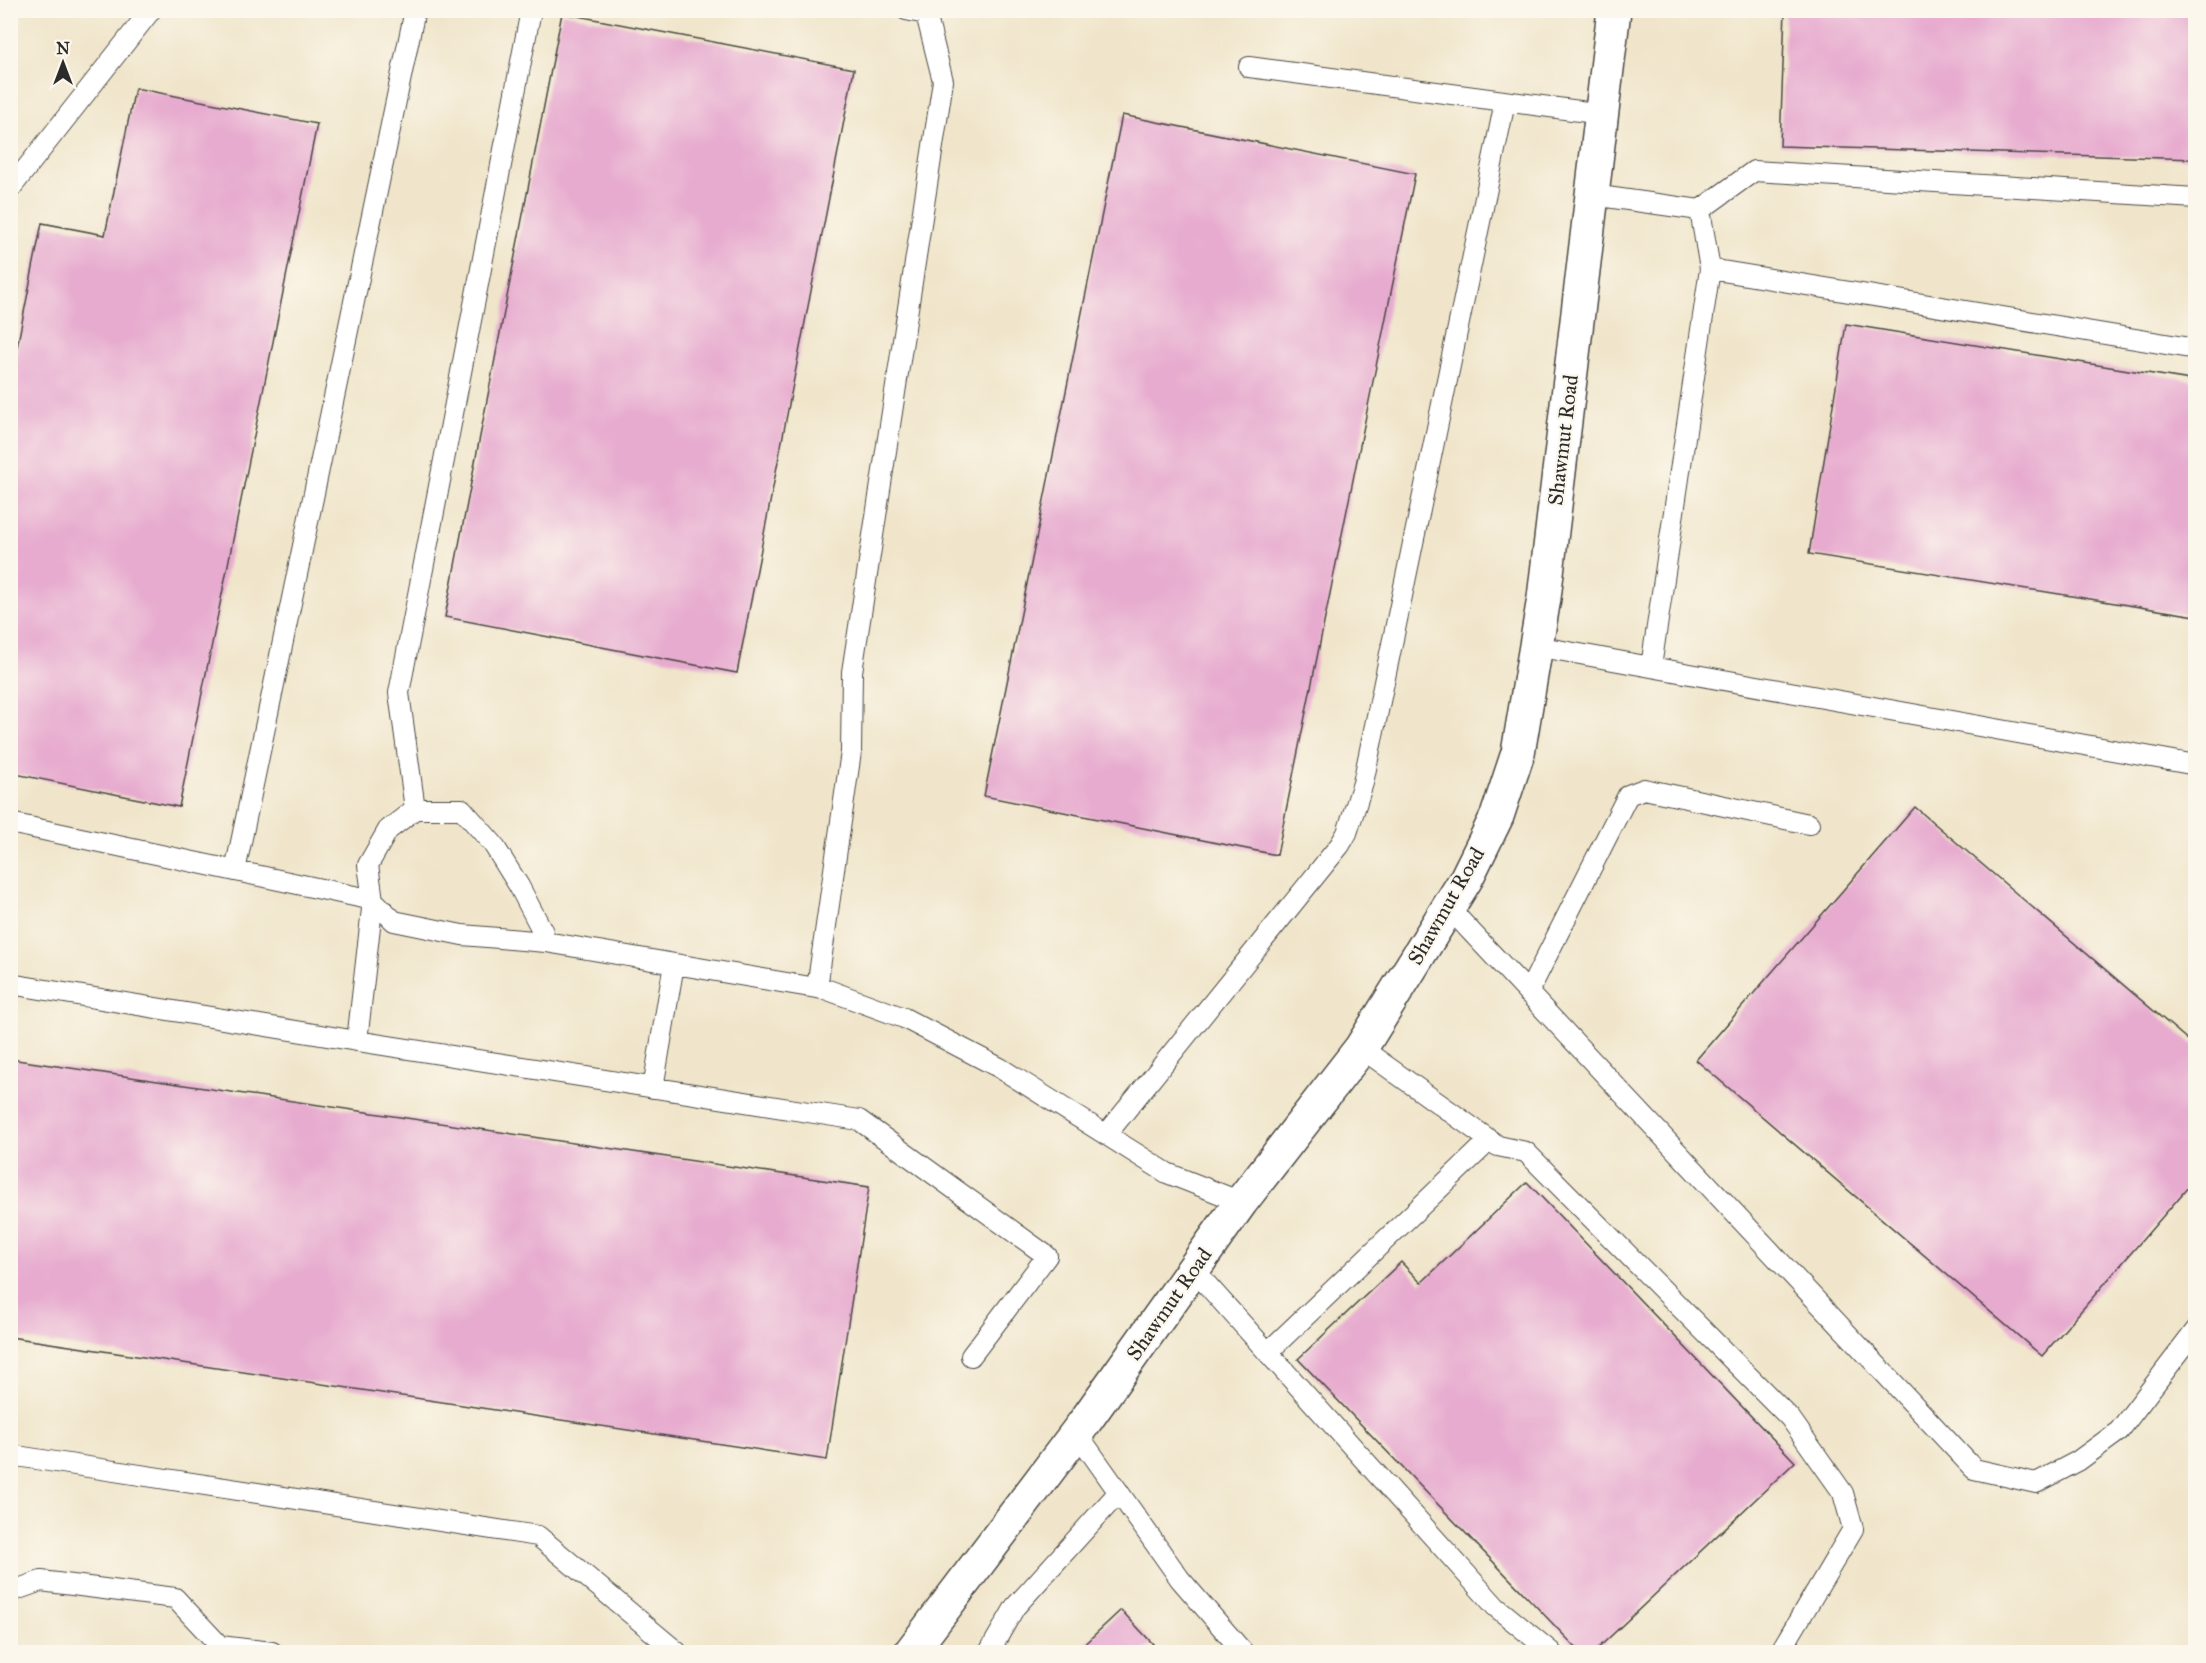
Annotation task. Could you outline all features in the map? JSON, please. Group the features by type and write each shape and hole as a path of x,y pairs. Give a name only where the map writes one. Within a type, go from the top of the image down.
{"street":[{"name":"Shawmut Road","path":"911,1653 1077,1433 1241,1202 1361,1048 1466,879 1501,805 1518,753 1544,598 1614,10"}],"lane":[{"path":"10,189 151,10"},
{"path":"235,871 415,10"},
{"path":"415,809 399,693 531,10"},
{"path":"818,988 851,752 852,672 943,81 926,15 906,10"},
{"path":"1249,67 1602,114"},
{"path":"1106,1135 1340,845 1347,833 1363,783 1505,102"},
{"path":"1592,195 1700,210 1754,171 2196,198"},
{"path":"1651,667 1710,269 1700,210"},
{"path":"1710,269 2196,349"},
{"path":"1536,646 2196,765"},
{"path":"1528,993 1628,795 1644,789 1809,824"},
{"path":"357,1041 373,900 368,865 388,830 415,809 462,809 493,844 519,886 546,942"},
{"path":"10,823 373,900 394,921 462,935 546,942 818,988 904,1018 1000,1068 1167,1173 1241,1202"},
{"path":"1448,907 1974,1469 2036,1483 2078,1461 2119,1431 2196,1330"},
{"path":"653,1088 674,964"},
{"path":"10,984 859,1120 1047,1256 971,1356"},
{"path":"1361,1048 1498,1146 1526,1152 1790,1418 1843,1493 1853,1529 1780,1653"},
{"path":"1268,1352 1490,1140"},
{"path":"1193,1269 1496,1607 1551,1653"},
{"path":"1077,1433 1180,1579 1244,1653"},
{"path":"10,1455 538,1536 677,1653"},
{"path":"989,1653 1014,1607 1119,1492"},
{"path":"10,1592 41,1581 175,1598 220,1646 272,1653"}],"building":[{"path":"1785,10 2196,10 2196,159 1780,146"},
{"path":"562,13 854,69 737,673 445,617"},
{"path":"135,88 317,124 179,807 10,773 10,372 12,372 42,223 105,235"},
{"path":"1122,115 1415,174 1277,855 984,796"},
{"path":"1846,324 2196,381 2196,616 1809,554"},
{"path":"1915,807 2196,1047 2196,1178 2042,1356 1696,1060"},
{"path":"10,1059 869,1187 827,1460 10,1337"},
{"path":"1527,1182 1795,1462 1594,1652 1580,1652 1298,1359 1401,1262 1421,1283"},
{"path":"1121,1610 1153,1644 1143,1652 1076,1652"}]}
